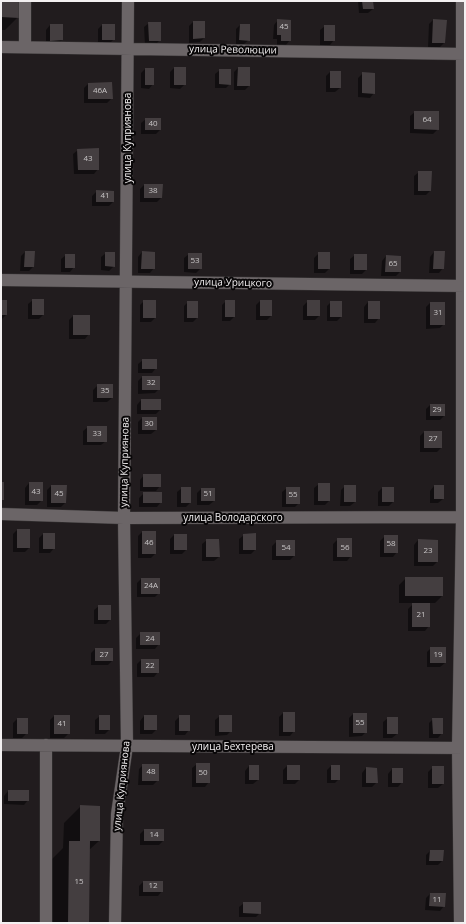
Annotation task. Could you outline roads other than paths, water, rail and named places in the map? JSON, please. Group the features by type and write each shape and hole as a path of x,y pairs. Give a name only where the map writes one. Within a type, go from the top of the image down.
{"street":[{"path":"25,1 25,47"},
{"name":"улица Куприянова","path":"115,923 117,814 127,746 124,518 129,48 128,1"},
{"path":"460,923 464,517 464,54 462,1"},
{"name":"улица Революции","path":"1,47 464,54"},
{"name":"улица Урицкого","path":"1,280 463,286"},
{"name":"улица Володарского","path":"1,514 124,518 464,517"},
{"name":"улица Бехтерева","path":"1,745 462,748"},
{"path":"46,745 46,923"}]}
